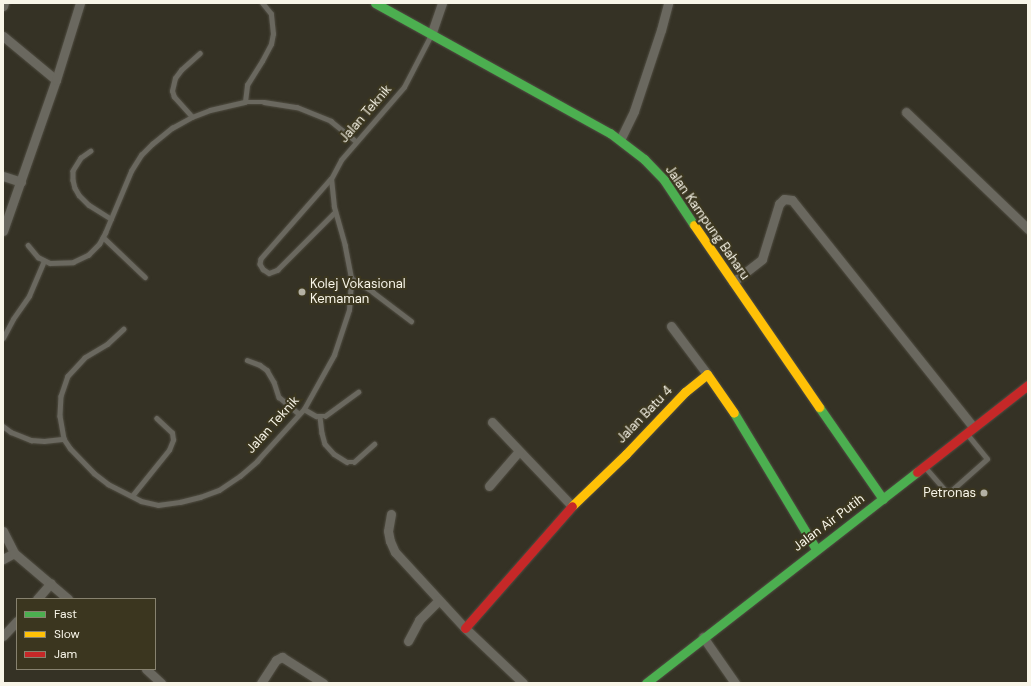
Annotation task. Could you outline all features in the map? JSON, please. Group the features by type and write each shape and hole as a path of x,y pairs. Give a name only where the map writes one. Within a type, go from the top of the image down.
{"street":[{"path":"3,231 56,80 80,3"},
{"name":"Jalan Kampung Baharu","path":"375,3 557,103 620,140 644,159 664,180 732,282 883,499"},
{"path":"431,35 442,3"},
{"path":"620,140 634,111 668,3"},
{"path":"3,36 56,80"},
{"path":"906,112 1028,229"},
{"path":"3,176 21,182"},
{"path":"732,282 762,259 779,204 784,200 792,200 970,431"},
{"path":"672,326 740,422 764,466 816,549"},
{"name":"Jalan Batu 4","path":"466,628 572,506 626,454 685,392 707,374"},
{"name":"Jalan Air Putih","path":"646,683 816,549 883,499 1028,386"},
{"path":"492,422 572,506"},
{"path":"489,486 519,451"},
{"path":"390,514 388,531 390,541 395,552 466,628 523,683"},
{"path":"3,531 14,553 67,598"},
{"path":"3,559 14,553"},
{"path":"38,598 51,584"},
{"path":"408,641 419,620 439,600"},
{"path":"3,636 16,622"},
{"path":"704,637 735,683"},
{"path":"261,683 276,660 282,657 323,683"},
{"path":"147,670 161,683"}],"lane":[{"path":"245,102 247,85 271,44 273,34 271,14 262,3"},
{"name":"Jalan Teknik","path":"124,329 108,344 85,358 68,376 61,396 61,427 64,439 79,459 108,484 132,496 158,505 180,502 219,490 240,476 257,461 304,409 334,355 346,324 349,310 351,278 345,246 335,212 331,179 341,160 356,141 382,114 404,87 431,35"},
{"path":"192,116 174,97 172,91 176,78 181,70 200,53"},
{"path":"28,245 38,257 44,261 57,264 73,262 94,251 103,237 131,172 141,155 163,134 192,116 245,102 264,102 297,107 332,121 356,141"},
{"path":"91,151 81,158 73,171 75,188 88,206 111,219"},
{"path":"331,179 261,259 260,264 263,269 270,273 277,270 335,212"},
{"path":"103,237 145,277"},
{"path":"3,338 13,319 30,296 44,261"},
{"path":"351,278 373,292 411,321"},
{"path":"247,360 260,365 267,370 274,382 279,397 299,414"},
{"path":"304,409 320,417 325,416 358,392"},
{"path":"320,417 325,444 334,454 347,462 354,462 374,444"},
{"path":"132,496 169,450 174,440 172,433 157,419"},
{"path":"3,426 11,432 31,440 44,441 64,439"},
{"path":"924,466 945,490 951,491 987,459 970,431"}],"traffic: fast":[{"path":"375,3 610,133 644,159 664,180 694,225"},
{"path":"819,407 883,499"},
{"path":"734,413 816,549"},
{"path":"646,683 917,472"}],"traffic: slow":[{"path":"694,225 819,407"},
{"path":"572,506 626,454 685,392 707,374 734,413"}],"traffic: jam":[{"path":"917,472 1028,385"},
{"path":"465,628 572,506"}],"place":[{"name":"Kolej Vokasional Kemaman","path":"302,292"},
{"name":"Petronas","path":"984,493"}]}
